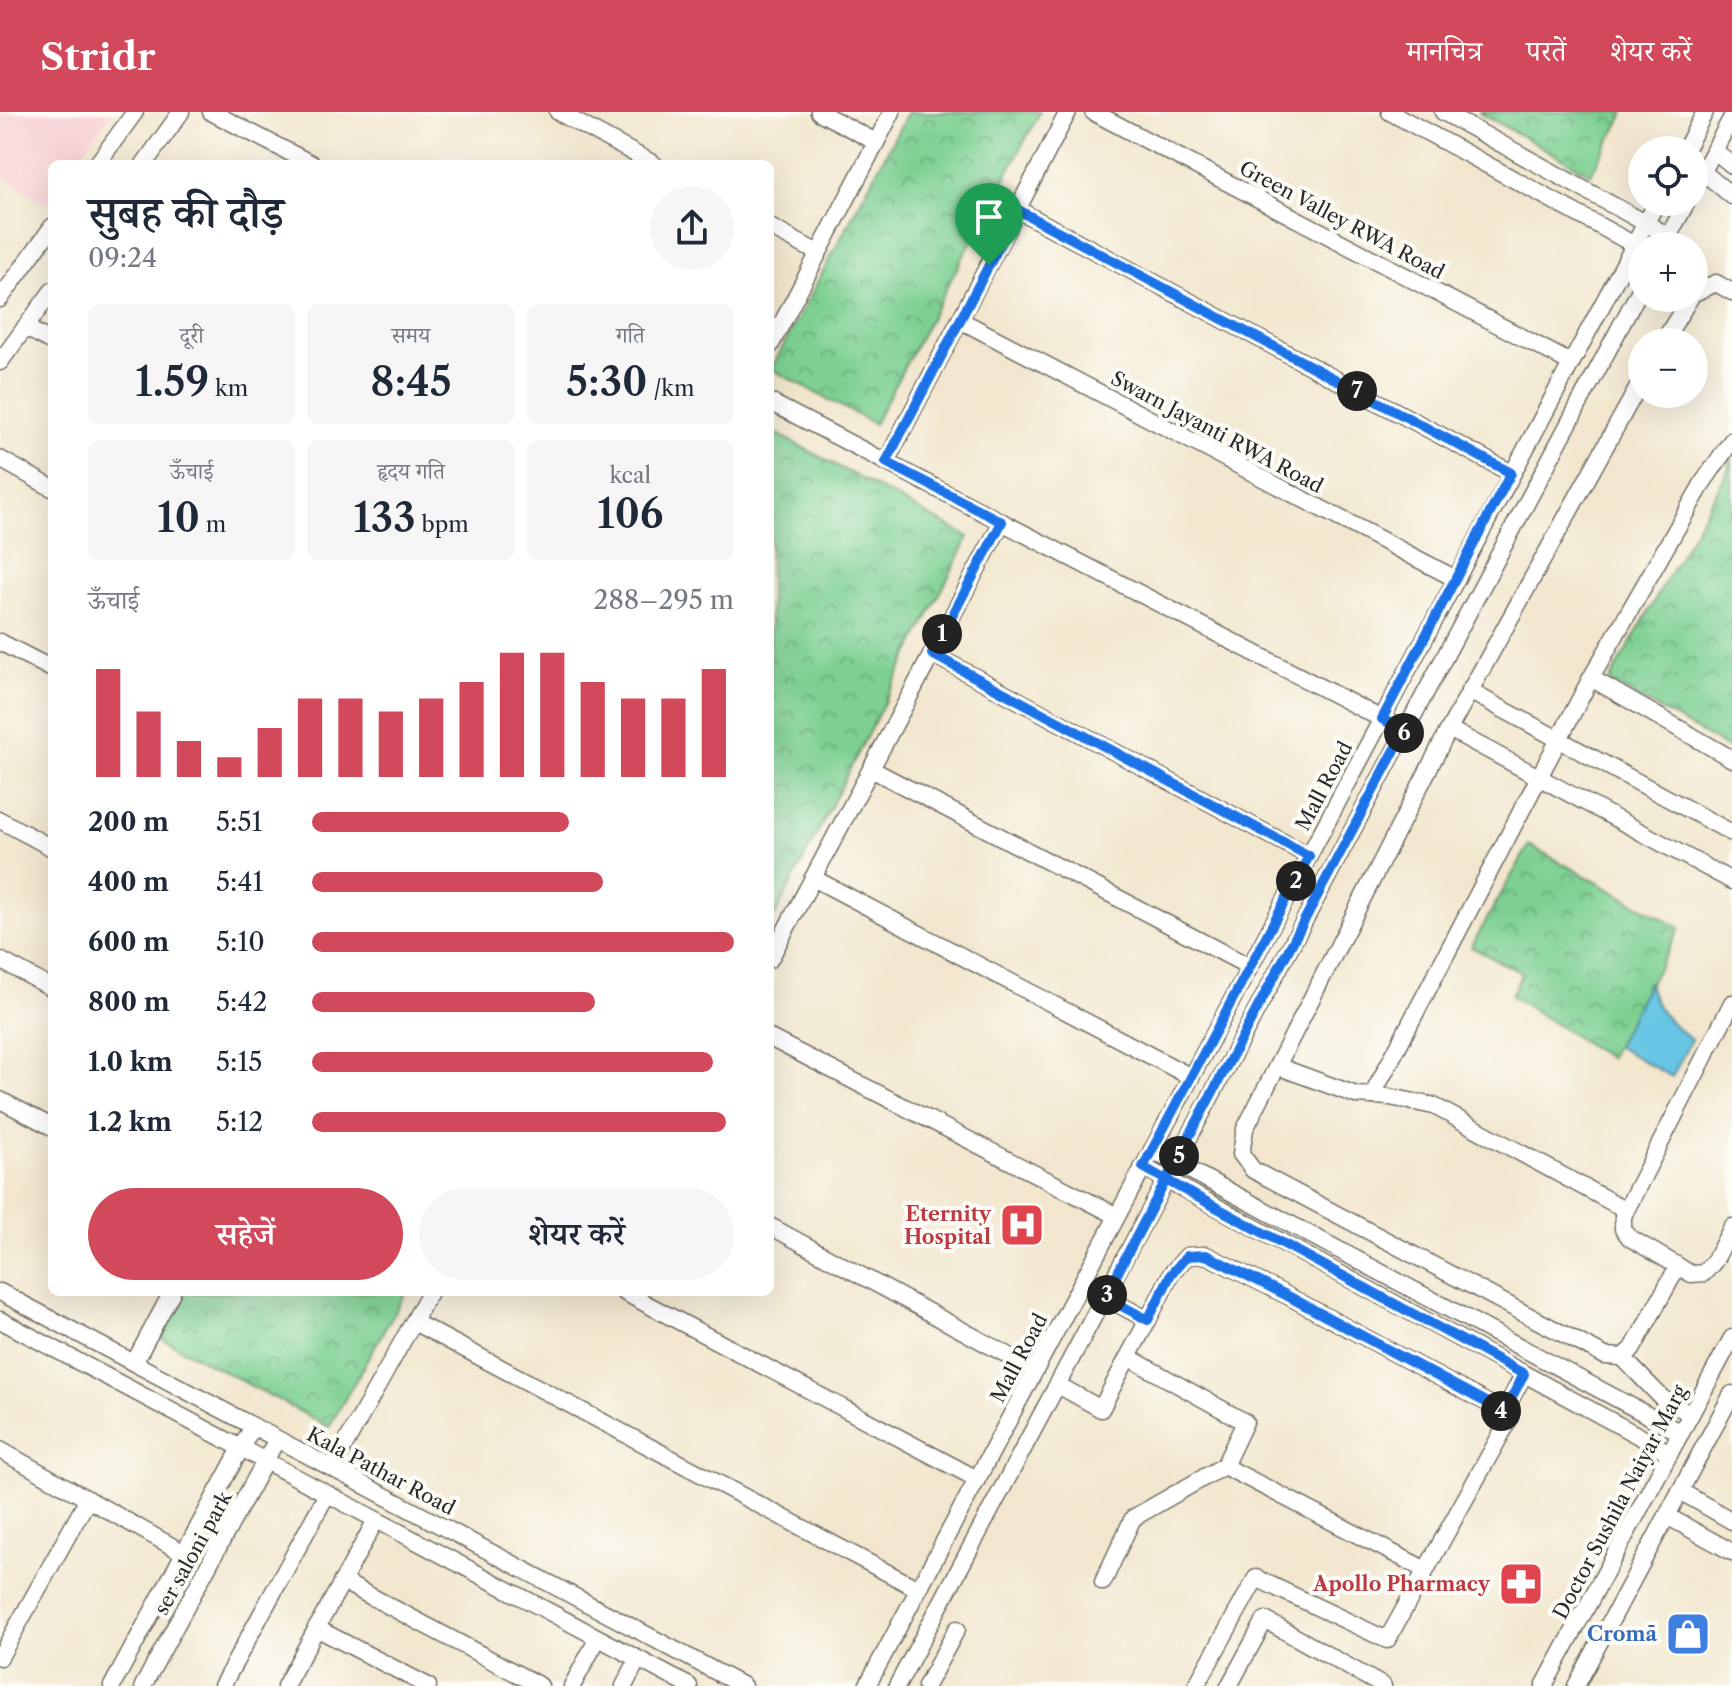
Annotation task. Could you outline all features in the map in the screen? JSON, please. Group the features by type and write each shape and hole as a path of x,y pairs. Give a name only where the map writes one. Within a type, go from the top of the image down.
{"street":[{"path":"100,160 135,112"},
{"path":"147,160 181,112"},
{"path":"211,112 304,160"},
{"path":"558,112 647,160"},
{"path":"819,112 876,142"},
{"path":"774,338 892,112"},
{"path":"886,462 1068,112"},
{"name":"Green Valley RWA Road","path":"1093,112 1571,363"},
{"path":"1390,112 1628,242"},
{"path":"1443,112 1646,223 1656,232"},
{"path":"1692,136 1705,112"},
{"path":"1708,162 1732,117"},
{"path":"1714,150 1732,165"},
{"path":"1708,176 1732,196"},
{"path":"1018,210 1511,473"},
{"name":"Mall Road","path":"1643,232 1650,216"},
{"path":"777,231 818,253"},
{"path":"0,299 48,233"},
{"name":"Mall Road","path":"867,1686 1511,473 1628,264"},
{"path":"1708,287 1716,283 1732,292"},
{"path":"0,362 48,296"},
{"path":"897,1686 1628,312"},
{"name":"Swarn Jayanti RWA Road","path":"960,320 1456,579"},
{"path":"25,327 48,340"},
{"path":"774,404 1405,731"},
{"path":"1628,405 1449,729 1245,1129 1241,1154 1253,1170 1605,1356 1622,1357 1632,1350 1678,1266"},
{"path":"1372,1096 1591,678 1704,481 1732,440"},
{"path":"0,459 48,486"},
{"path":"774,951 1002,522"},
{"path":"0,642 48,667"},
{"path":"932,654 1309,856"},
{"path":"1591,678 1732,759"},
{"path":"1469,691 1732,833"},
{"path":"1449,729 1732,881"},
{"path":"871,769 1250,967"},
{"path":"0,820 48,846"},
{"path":"813,878 1191,1077"},
{"path":"0,960 48,986"},
{"path":"1732,1003 1623,1216 1623,1229 1630,1238 1691,1274 1704,1273 1715,1260 1732,1227"},
{"path":"774,1040 1117,1216"},
{"path":"1277,1066 1337,1089 1434,1106 1626,1210"},
{"path":"0,1100 48,1125"},
{"path":"1152,1150 1681,1433"},
{"path":"1143,1167 1670,1453"},
{"path":"1338,1249 1351,1222"},
{"path":"774,1228 1035,1370"},
{"path":"1058,1385 1101,1409 1171,1274 1187,1256 1206,1255 1504,1412 1509,1420 1387,1640 1256,1578 1196,1686"},
{"name":"Kala Pathar Road","path":"0,1292 743,1686"},
{"path":"134,1363 170,1296"},
{"path":"332,1468 428,1296"},
{"path":"632,1296 977,1479"},
{"path":"1105,1297 1148,1320"},
{"path":"0,1320 689,1686"},
{"path":"414,1322 918,1589"},
{"name":"Doctor Sushila Naiyar Marg","path":"1544,1686 1732,1338"},
{"path":"1103,1582 1133,1518 1224,1466 1245,1422 1128,1357"},
{"path":"1622,1357 1662,1398 1691,1414"},
{"path":"1504,1412 1524,1374"},
{"path":"1576,1686 1732,1394"},
{"path":"112,1686 253,1426"},
{"name":"ser saloni park","path":"143,1686 277,1439"},
{"path":"1,1454 184,1553"},
{"path":"1224,1466 1426,1570"},
{"path":"1680,1491 1732,1521"},
{"path":"222,1686 327,1494"},
{"path":"0,1657 88,1499"},
{"path":"1636,1516 1663,1522 1732,1552"},
{"path":"285,1686 376,1520"},
{"path":"342,1581 540,1686"},
{"path":"1229,1686 1265,1620 1383,1686"},
{"path":"316,1628 428,1686"},
{"path":"926,1686 957,1629"},
{"path":"572,1686 598,1638"},
{"path":"624,1686 638,1659"}],"shaded area":[{"path":"0,112 111,112 78,160 48,160 46,205 0,173"}],"green space":[{"path":"908,112 1040,112 874,424 774,371 774,363"},
{"path":"1478,112 1625,112 1591,174"},
{"path":"774,432 969,537 774,917"},
{"path":"1732,454 1732,750 1609,681 1727,473"},
{"path":"1529,845 1680,928 1609,1058 1511,996 1522,973 1471,947"},
{"path":"176,1296 404,1296 329,1427 155,1335"}],"water":[{"path":"1649,982 1659,1008 1691,1040 1672,1077 1616,1046"}],"place":[{"name":"Eternity Hospital","path":"1022,1225"},
{"name":"Apollo Pharmacy","path":"1521,1584"},
{"name":"Cromā","path":"1688,1634"}],"route":[{"path":"989,265 886,462 1002,522 932,654 1309,856 1143,1167 1166,1180 1105,1297 1148,1320 1171,1274 1187,1256 1206,1255 1504,1412 1524,1374 1166,1180 1405,731 1382,719 1511,473 1018,210 989,265"}]}
